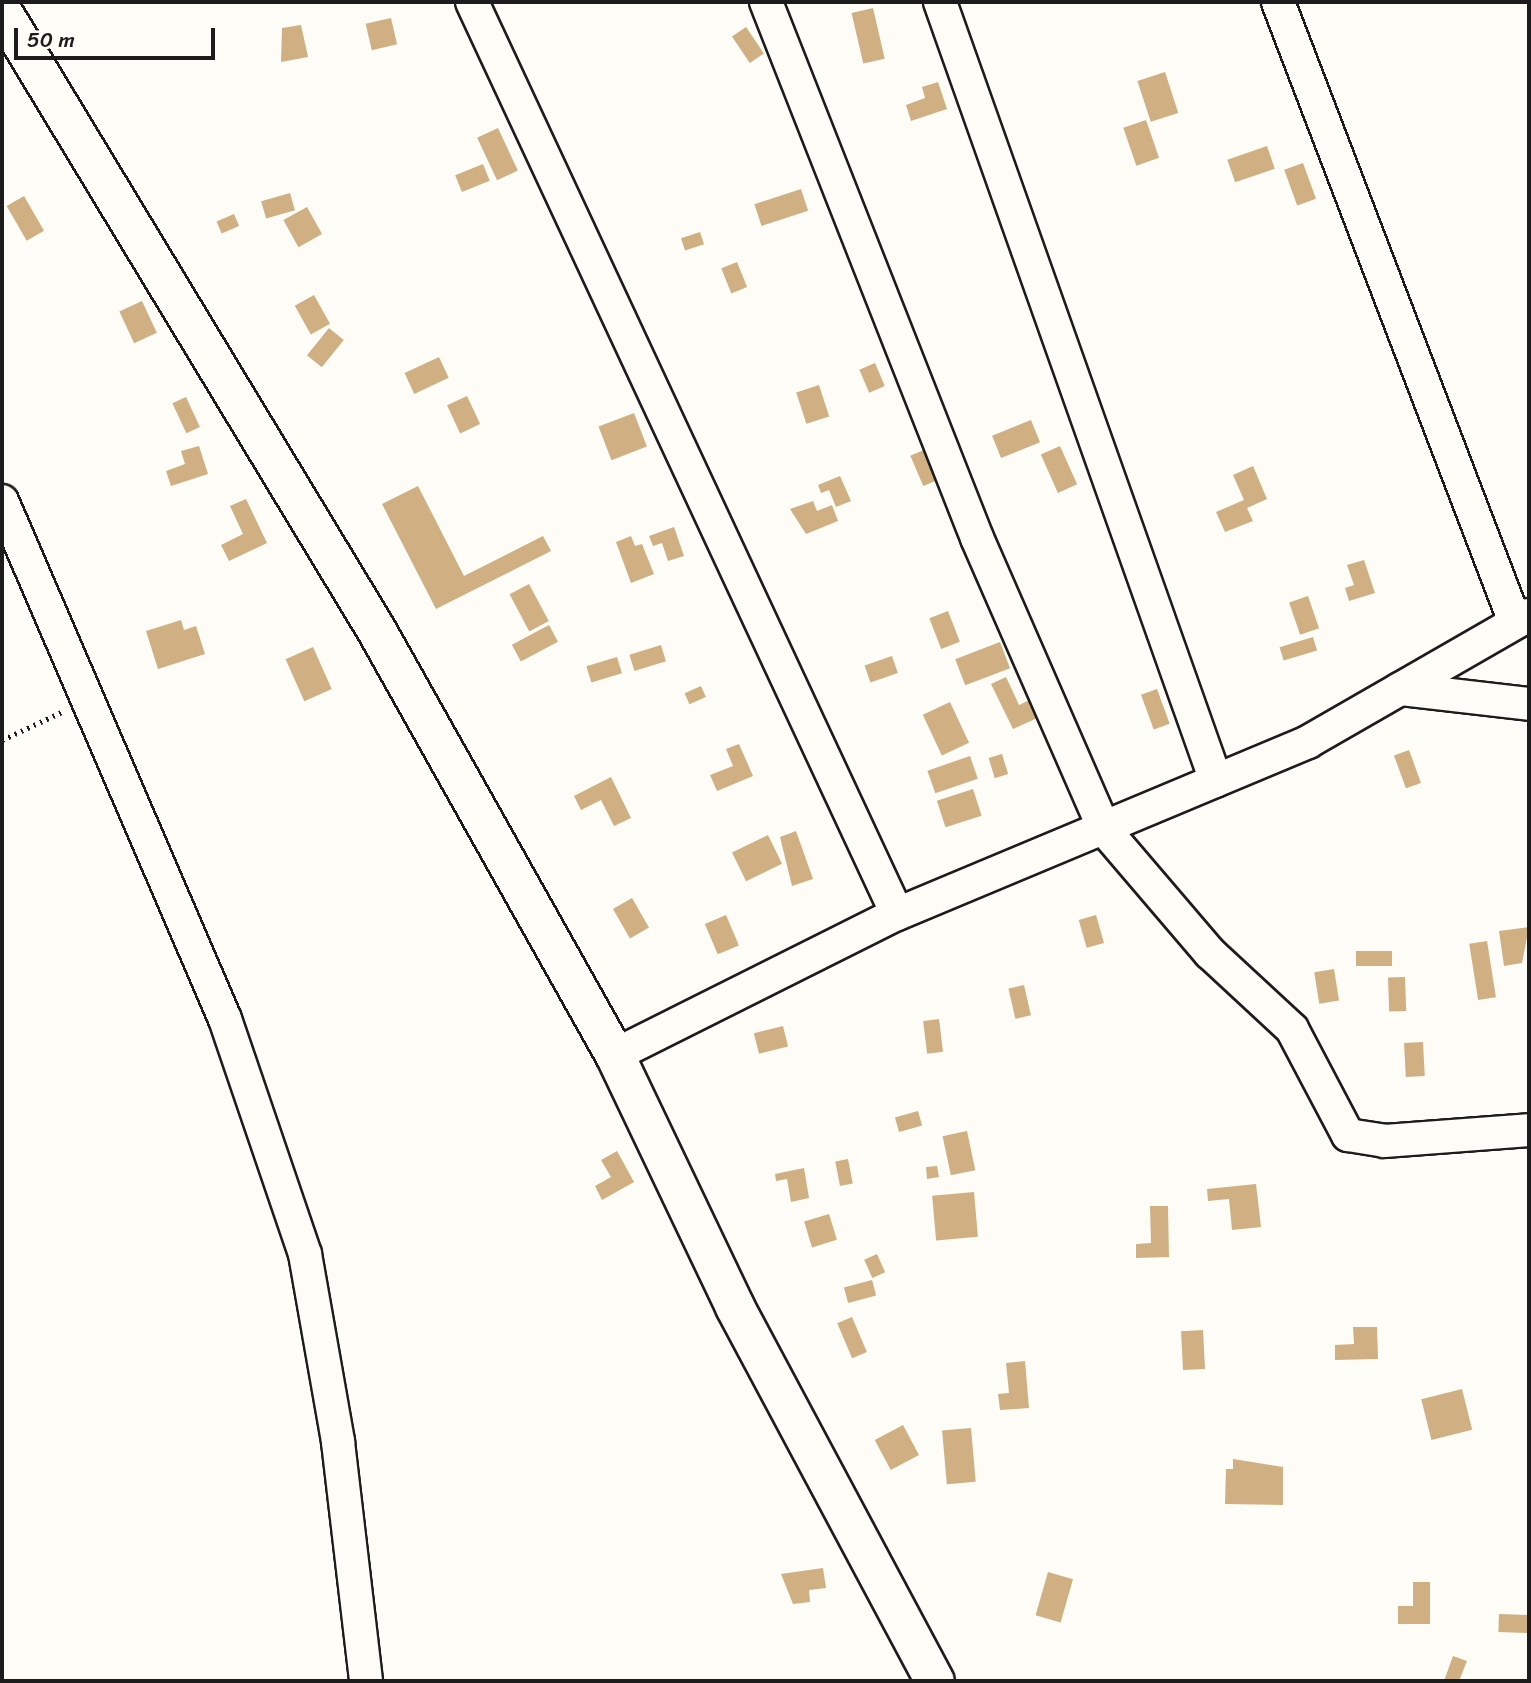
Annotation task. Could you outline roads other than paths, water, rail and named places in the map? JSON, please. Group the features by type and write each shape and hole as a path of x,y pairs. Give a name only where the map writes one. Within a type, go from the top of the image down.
{"street":[{"path":"472,2 897,914"},
{"path":"766,2 977,538 1104,829 1210,953 1292,1029 1348,1135 1384,1141 1529,1130"},
{"path":"940,2 1036,258 1216,781"},
{"path":"615,1055 897,914 1308,742 1522,618 1278,2"},
{"path":"2,11 377,631 615,1055 735,1307 935,1681"},
{"path":"2,501 84,702 225,1019 305,1254 338,1442 366,1681"},
{"path":"1400,689 1529,704"}]}
